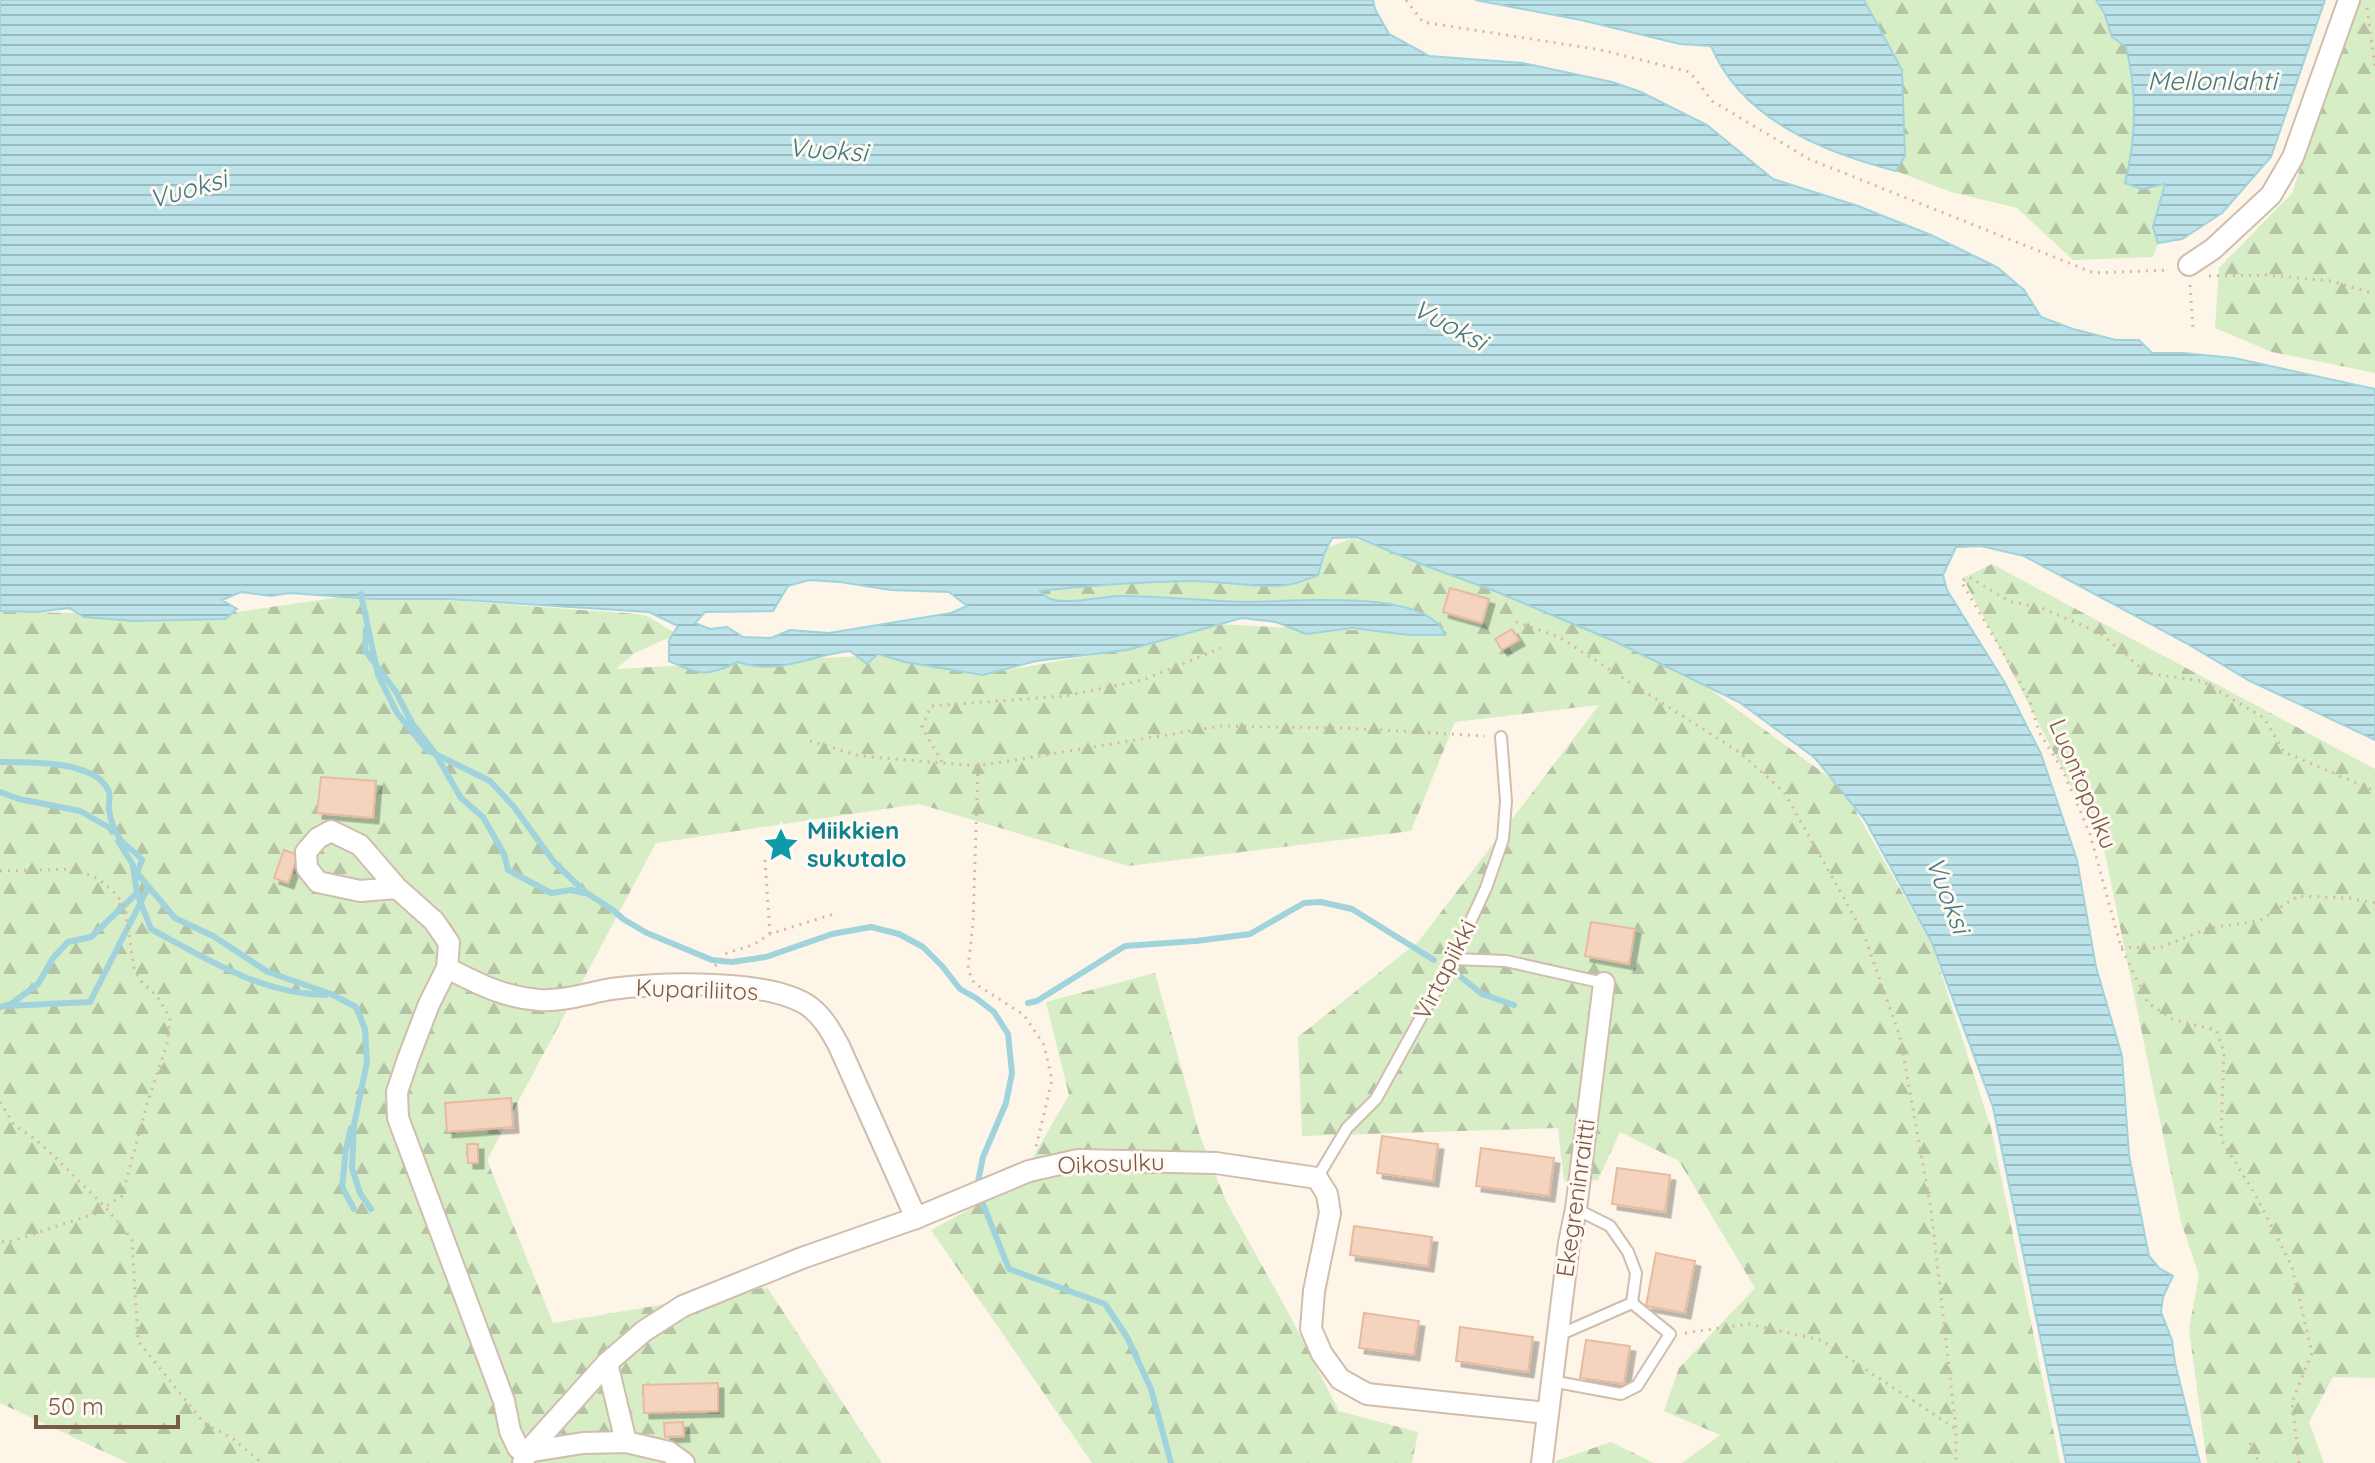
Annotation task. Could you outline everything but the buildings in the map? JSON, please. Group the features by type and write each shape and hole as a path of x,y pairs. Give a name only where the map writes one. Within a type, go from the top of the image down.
{"street":[{"path":"2189,265 2213,249 2271,195 2293,157 2349,0"},
{"path":"397,888 434,921 449,943 447,968 429,1004 397,1092 398,1118 504,1401 510,1431 518,1448 525,1458 583,1443 626,1442 669,1452 684,1463"},
{"name":"Kupariliitos","path":"447,968 493,992 540,1000 633,986 683,985 771,992 791,997 808,1006 830,1029 839,1046 916,1218"},
{"name":"Ekegreninraitti","path":"1542,1463 1604,983"},
{"name":"Oikosulku","path":"525,1458 607,1363 644,1331 683,1306 802,1258 916,1218 1029,1171 1078,1160 1216,1163 1317,1178"},
{"path":"1317,1178 1327,1194 1330,1213 1314,1291 1311,1329 1322,1354 1340,1379 1367,1394 1547,1413"},
{"path":"607,1363 626,1442"}],"lane":[{"name":"Virtapiikki","path":"1317,1178 1347,1128 1376,1099 1453,959 1486,888 1503,839 1506,801 1501,737"},
{"path":"1453,959 1506,961 1604,983"},
{"path":"1576,1209 1610,1226 1628,1252 1636,1273 1632,1303"},
{"path":"1551,1381 1621,1394 1637,1386 1670,1334 1632,1303"},
{"path":"1559,1335 1632,1303"}],"path":[{"path":"1406,0 1423,22 1601,50 1690,72 1712,101 1809,159 2094,273 2166,271 2189,265 2208,276 2267,275 2331,281 2375,294"},
{"path":"2365,0 2375,67"},
{"path":"2189,265 2193,328"},
{"name":"Luontopolku","path":"2299,1463 2292,1402 2312,1353 2292,1267 2256,1196 2221,1139 2224,1052 2216,1030 2174,1020 2148,1003 2121,947 2090,834 2068,784 2039,732 2030,702 2015,673 1961,581 1969,577 2009,601 2044,609 2100,633 2147,673 2202,681 2264,718 2284,752 2375,791"},
{"path":"1516,622 1559,637 1739,752 1784,792 1863,932 1900,1037 1931,1209 1956,1429 1956,1463"},
{"path":"942,762 922,727 931,706 1065,696 1143,680 1221,648"},
{"path":"810,741 860,756 978,766 1221,726 1345,728 1501,737"},
{"path":"978,766 973,923 968,969 974,983 1024,1015 1044,1045 1052,1080 1029,1171"},
{"path":"765,860 770,934"},
{"path":"0,871 74,869 97,878 112,890 125,906 134,969 157,996 170,1018 167,1044 122,1196 106,1208 73,1222 0,1242"},
{"path":"2121,947 2159,948 2209,928 2259,921 2298,896 2349,898 2375,903"},
{"path":"716,964 727,953 753,945 770,934 837,913"},
{"path":"0,1102 14,1125 35,1139 106,1208 132,1239 138,1341 204,1423 233,1439 262,1463"},
{"path":"1670,1334 1749,1324 1821,1340 1956,1429"},
{"path":"2250,1443 2259,1463"}],"green space":[{"path":"1864,0 2096,0 2111,32 2126,47 2130,64 2134,115 2125,183 2165,184 2153,227 2158,243 2153,257 2073,260 2017,208 1951,192 1896,171 1905,156 1902,70"},
{"path":"2357,0 2375,0 2375,373 2272,352 2215,328 2219,268 2292,193"},
{"path":"1352,538 1479,581 1613,636 1696,679 1842,787 1932,945 1991,1128 2060,1463 1682,1463 1720,1435 1664,1411 1679,1368 1755,1288 1679,1161 1620,1132 1598,1180 1564,1181 1558,1128 1302,1136 1298,1037 1419,941 1599,705 1455,722 1411,831 1128,866 919,804 656,843 487,1160 553,1323 767,1287 882,1463 128,1463 0,1403 0,612 216,615 361,594 637,614 647,616 677,634 635,653 616,669 882,655 978,675 1139,647 1161,634 1200,623 1329,630 1446,630 1418,618 1025,606 1017,593 1090,579 1302,583 1322,550"},
{"path":"1992,564 2375,769 2375,1378 2333,1377 2309,1422 2324,1463 2207,1463 2189,1329 2199,1275 2181,1222 2104,849 1963,578"},
{"path":"1155,973 1200,1136 1226,1201 1339,1411 1418,1432 1412,1463 1092,1463 931,1230 1018,1183 1069,1095 1046,1002"},
{"path":"1611,1442 1654,1463 1555,1463 1556,1461"}],"water":[{"name":"Vuoksi","path":"0,0 1373,0 1389,34 1429,56 1523,63 1612,82 1641,92 1707,125 1773,179 1858,206 1931,235 1997,267 2024,290 2041,317 2116,340 2139,340 2152,353 2234,358 2375,389 2375,740 2250,681 2024,556 1981,546 1956,547 1943,575 1947,590 2005,683 2041,754 2077,860 2096,967 2122,1056 2129,1155 2149,1256 2159,1268 2173,1276 2163,1297 2161,1312 2172,1340 2200,1463 2066,1463 1993,1107 1932,943 1865,820 1815,758 1739,702 1614,641 1356,537 1332,538 1318,575 1288,585 1191,581 1039,591 1048,598 1063,601 1121,596 1243,602 1353,600 1384,603 1412,609 1433,620 1445,635 1409,635 1352,628 1306,634 1276,622 1242,618 1127,650 1036,661 983,675 905,662 878,654 867,664 850,651 782,666 753,666 738,662 704,672 669,661 669,640 678,626 649,612 447,599 372,599 290,593 271,596 241,592 222,600 237,609 225,619 134,621 84,617 69,608 37,612 0,611","holes":["809,580 891,590 949,592 967,606 951,613 829,633 790,630 771,638 743,637 727,627 710,629 695,623 705,612 773,611 788,586"]},
{"path":"1475,0 1864,0 1902,70 1905,156 1896,171 1841,154 1788,129 1743,94 1725,72 1711,46 1680,44 1581,20"},
{"name":"Mellonlahti","path":"2096,0 2325,0 2271,157 2222,213 2182,239 2158,243 2153,227 2165,184 2142,189 2125,183 2134,115 2130,64 2126,47 2112,37"}],"waterway":[{"path":"361,594 378,675 397,713 427,750 490,781 514,807 554,862 585,892 623,919 647,933 712,960 732,962 766,957 832,934 871,927 899,934 923,947 960,989 994,1012 1008,1034 1012,1073 1006,1103 983,1157 978,1182"},
{"path":"366,629 365,650 396,692 412,723 435,753 461,798 483,817 504,854 508,870 551,893 571,890 584,893"},
{"path":"0,762 60,765 91,774 109,792 110,814 116,833 142,860 137,873 175,918 213,936 268,972 331,994 356,1007 365,1029 367,1062 354,1125 352,1168 360,1193 371,1209"},
{"path":"0,792 19,799 80,811 112,832"},
{"path":"118,841 133,865 137,893 151,929 257,982 302,993 326,995"},
{"path":"6,1006 90,1002 148,888"},
{"path":"0,1007 11,1004 38,984 53,958 68,942 91,937 137,893"},
{"path":"1028,1003 1037,1001 1125,946 1250,934 1304,903 1321,902 1352,909 1434,960"},
{"path":"1457,974 1482,994 1514,1005"},
{"path":"351,1128 342,1187 354,1209"},
{"path":"981,1199 1009,1269 1105,1304 1127,1337 1151,1389 1171,1463"}],"place":[{"name":"Miikkien sukutalo","path":"781,845"}]}
